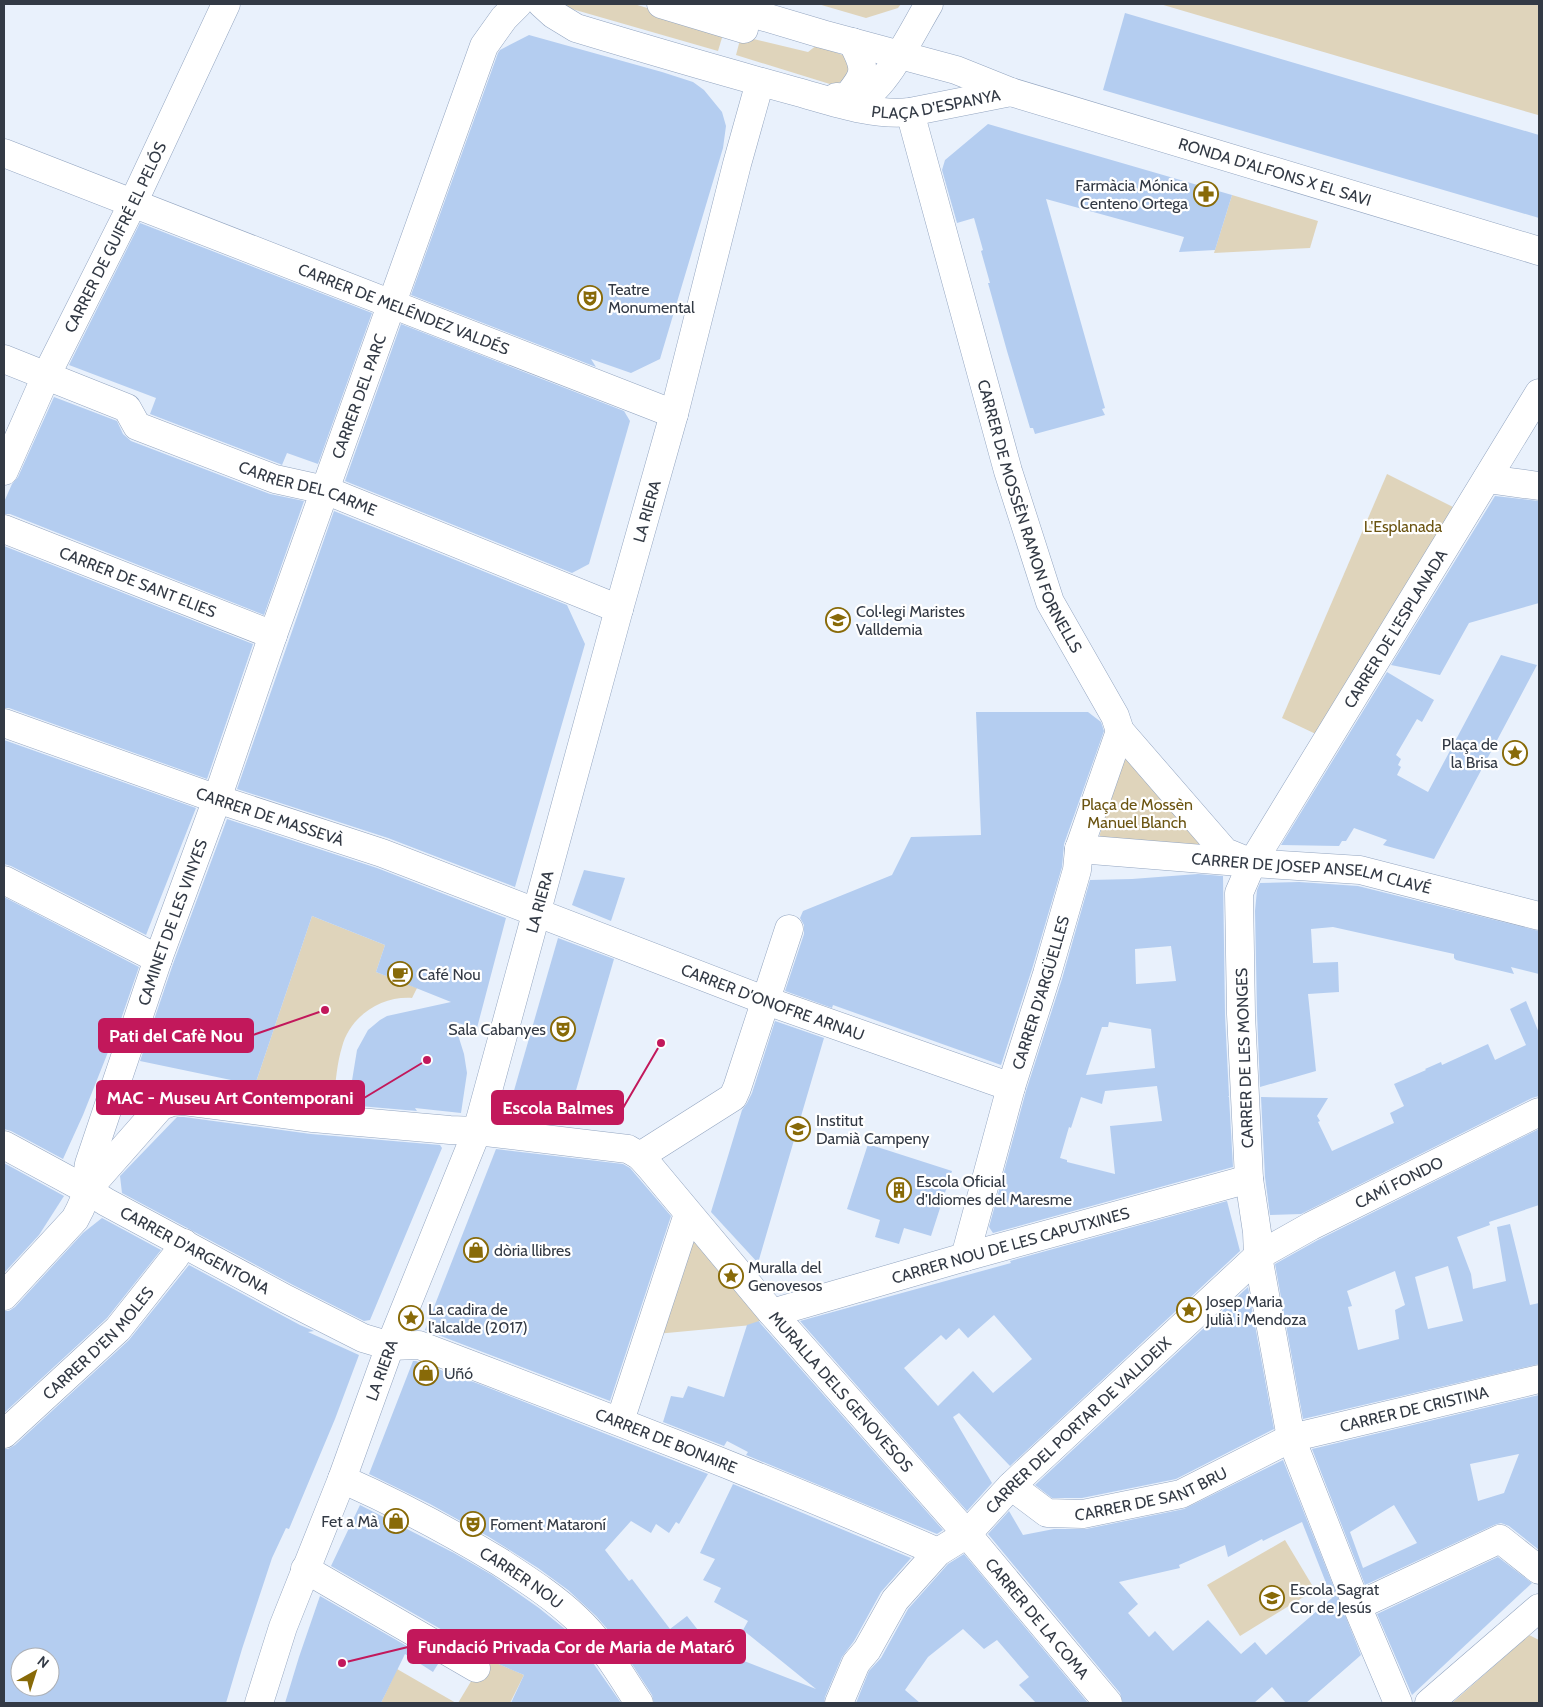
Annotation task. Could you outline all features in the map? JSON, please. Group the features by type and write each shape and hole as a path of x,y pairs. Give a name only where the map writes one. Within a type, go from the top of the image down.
{"street":[{"name":"CARRER DE GUIFRÉ EL PELÓS","path":"4,471 46,376 133,203 226,4"},
{"name":"CARRER DEL PARC","path":"217,799 273,634 390,304 484,46 504,18 518,4"},
{"name":"PLAÇA D'ESPANYA","path":"542,4 553,14 576,28 760,82 872,111 893,114 910,112 1011,92"},
{"name":"PLAÇA D'ESPANYA","path":"661,4 771,35 799,38 822,34"},
{"name":"PLAÇA D'ESPANYA","path":"721,4 822,34 956,70 1011,92"},
{"path":"900,55 929,4"},
{"name":"PLAÇA D'ESPANYA","path":"846,98 857,85 863,72 862,61 852,42"},
{"name":"PLAÇA D'ESPANYA","path":"804,94 846,98 863,96 876,88 900,55"},
{"name":"LA RIERA","path":"260,1703 283,1627 305,1569 342,1479 390,1346 477,1131 674,414 737,164 760,82"},
{"name":"RONDA D'ALFONS X EL SAVI","path":"1011,92 1539,250"},
{"name":"CARRER DE MOSSÈN RAMON FORNELLS","path":"910,112 1008,471 1050,602 1115,716 1120,731 1224,852 1252,863"},
{"name":"CARRER DE MELÉNDEZ VALDÉS","path":"4,153 674,414"},
{"name":"CARRER DEL CARME","path":"4,359 126,408 137,426 275,479 325,490 619,609"},
{"name":"CARRER DE L'ESPLANADA","path":"1252,863 1539,393"},
{"path":"1487,479 1539,486"},
{"name":"CARRER DE SANT ELIES","path":"4,529 273,634"},
{"name":"CARRER DE MASSEVÀ","path":"4,723 217,799 382,854 536,912"},
{"name":"CARRER D'ARGÜELLES","path":"965,1257 1011,1087 1072,889 1077,870 1079,849 1120,731"},
{"name":"CAMINET DE LES VINYES","path":"87,1190 86,1178 89,1164 158,959 217,799"},
{"name":"CARRER DE JOSEP ANSELM CLAVÉ","path":"1079,849 1360,870 1539,916"},
{"name":"CARRER DE LES MONGES","path":"1252,863 1239,893 1241,1014 1250,1179 1258,1256 1290,1438 1398,1703"},
{"path":"4,880 158,959"},
{"name":"CARRER D'ONOFRE ARNAU","path":"536,912 764,1000 1011,1087"},
{"path":"4,1296 75,1219 87,1190 161,1106 172,1102 184,1101 313,1118 477,1131 628,1149 640,1156 732,1097 737,1088 764,1000 789,929"},
{"name":"CAMÍ FONDO","path":"1258,1256 1311,1226 1539,1112"},
{"name":"CARRER D'ARGENTONA","path":"4,1144 106,1202 286,1299 363,1338 390,1346"},
{"name":"MURALLA DELS GENOVESOS","path":"640,1156 772,1313 967,1534"},
{"name":"CARRER NOU DE LES CAPUTXINES","path":"772,1313 965,1257 1250,1179"},
{"path":"620,1422 688,1214"},
{"name":"CARRER D'EN MOLES","path":"4,1434 118,1329 184,1243"},
{"name":"CARRER DEL PORTAR DE VALLDEIX","path":"839,1703 856,1663 866,1650 894,1600 938,1552 967,1534 1011,1486 1258,1256"},
{"name":"CARRER DE BONAIRE","path":"390,1346 419,1345 782,1486 938,1552"},
{"name":"CARRER DE CRISTINA","path":"1290,1438 1539,1379"},
{"name":"CARRER DE SANT BRU","path":"1011,1486 1048,1513 1083,1514 1181,1494 1290,1438"},
{"name":"CARRER NOU","path":"342,1479 419,1516 481,1550 549,1594 593,1635 639,1703"},
{"name":"CARRER DE LA COMA","path":"967,1534 1108,1703"},
{"path":"1357,1606 1500,1539 1539,1570"},
{"path":"305,1569 476,1668"},
{"path":"1429,1703 1539,1608"}],"green space":[{"path":"562,4 634,4 724,31 718,51 565,7"},
{"path":"818,4 901,4 898,8 866,18"},
{"path":"1160,4 1539,4 1539,112 1538,115"},
{"path":"741,36 808,52 817,45 845,56 849,66 848,74 842,81 833,85 736,55"},
{"path":"1232,195 1318,221 1310,248 1214,253"},
{"name":"L'Esplanada","path":"1387,474 1455,508 1320,736 1282,718"},
{"name":"Plaça de Mossèn Manuel Blanch","path":"1123,753 1210,848 1098,841"},
{"path":"312,916 385,945 376,972 417,988 412,998 400,998 378,1004 359,1017 352,1026 340,1053 334,1096 255,1085"},
{"path":"680,1219 765,1318 752,1325 656,1334"},
{"path":"1285,1540 1315,1590 1240,1636 1207,1585"},
{"path":"1529,1635 1539,1640 1539,1703 1452,1703"},
{"path":"485,1658 524,1675 510,1703 458,1703"},
{"path":"397,1669 456,1703 381,1703"}],"building":[{"path":"1125,13 1539,135 1539,218 1103,90"},
{"path":"529,35 693,82 704,90 722,112 726,126 723,148 660,359 631,373 591,359 596,367 411,295 498,53 500,50"},
{"path":"988,124 1232,195 1215,250 1179,252 1184,237 1046,199 1105,408 1102,409 1105,415 1035,434 1033,428 1030,428 988,283 990,283 981,251 983,250 974,218 957,223 942,170 945,160"},
{"path":"140,223 372,313 318,464 287,453 282,465 150,414 156,398 69,365"},
{"path":"401,324 624,411 630,421 589,564 572,573 345,481"},
{"path":"54,397 117,421 123,434 131,441 270,494 304,501 264,615 10,514 4,514 4,502 12,484 18,477"},
{"path":"1495,496 1539,501 1539,603 1469,623 1440,675 1391,665"},
{"path":"334,511 567,605 585,644 515,887 388,838 237,789"},
{"path":"4,546 253,644 207,779 9,708 4,708"},
{"path":"1501,655 1537,665 1434,859 1383,845 1387,840 1354,828 1346,841 1342,841 1339,846 1281,845 1387,672 1434,700 1422,722 1417,719 1396,755 1401,759 1398,765 1401,767 1397,775 1428,792"},
{"path":"976,712 1088,712 1101,722 1104,731 1064,844 1062,867 1001,1065 833,1005 832,1008 785,991 804,934 804,925 800,918 803,911 892,875 911,837 981,835"},
{"path":"4,740 196,808 146,935 4,864"},
{"path":"227,819 377,868 506,918 477,1028 454,1022 464,1054 467,1073 461,1113 415,1108 417,1111 348,1105 357,1050 368,1030 387,1016 451,1002 376,972 385,945 312,916 255,1085 140,1061 173,964"},
{"path":"584,870 625,878 611,921 572,905"},
{"path":"1198,874 1223,876 1225,1015 1233,1167 993,1233 989,1227 1026,1091 1062,979 1090,880","holes":["1171,946 1176,981 1136,984 1135,949","1109,1022 1151,1029 1155,1068 1086,1075 1102,1027 1108,1027","1157,1086 1162,1121 1110,1126 1115,1174 1067,1162 1067,1160 1060,1158 1069,1127 1071,1128 1081,1097 1102,1104 1105,1091"]},
{"path":"1299,882 1358,886 1539,931 1539,974 1511,967 1514,974 1456,960 1454,954 1333,927 1311,929 1313,963 1338,962 1339,992 1308,994 1316,1071 1260,1087 1255,911 1257,890 1260,883"},
{"path":"4,897 139,967 120,1022 83,1115 63,1159 4,1129"},
{"name":"Sala Cabanyes","path":"558,938 614,959 568,1118 523,1116 511,1101"},
{"path":"1526,1001 1539,1033 1539,1096 1301,1214 1270,1215 1265,1177 1261,1097 1328,1098 1317,1116 1332,1151 1394,1123 1390,1113 1404,1106 1394,1084 1441,1062 1442,1065 1488,1044 1495,1060 1526,1045 1510,1009"},
{"path":"775,1021 824,1038 758,1263 711,1212 742,1110 752,1093"},
{"path":"177,1117 311,1134 440,1145 442,1148 370,1320 364,1321 293,1285 122,1193 120,1176"},
{"path":"1539,1129 1539,1205 1489,1222 1490,1225 1457,1237 1471,1274 1473,1289 1506,1281 1497,1227 1510,1224 1530,1305 1539,1303 1539,1364 1303,1419 1275,1264 1318,1240","holes":["1448,1266 1463,1321 1428,1329 1415,1277","1395,1271 1405,1305 1395,1310 1399,1339 1358,1350 1348,1307 1352,1306 1347,1291"]},
{"name":"Escola Oficial d'Idiomes del Maresme","path":"868,1144 952,1171 931,1236 904,1228 899,1244 875,1237 880,1220 847,1209"},
{"path":"496,1149 623,1164 630,1168 671,1216 610,1401 425,1330"},
{"path":"4,1163 64,1196 39,1235 4,1273"},
{"path":"1227,1201 1240,1251 1010,1466 959,1413 953,1417 992,1483 967,1511 800,1321 1011,1263 1010,1261","holes":["994,1315 1032,1359 993,1393 973,1371 938,1406 904,1368 941,1335 946,1340 959,1328 968,1338"]},
{"path":"102,1218 161,1250 107,1318 4,1413 4,1311 9,1311 15,1307 83,1233"},
{"path":"189,1265 314,1331 308,1332 359,1355 335,1419 289,1529 286,1528 272,1558 226,1703 4,1703 4,1449 15,1445 129,1340"},
{"path":"1248,1287 1274,1429 1176,1479 1082,1498 1052,1498 1035,1485"},
{"path":"759,1321 943,1530 937,1534 746,1455 748,1452 727,1441 724,1446 663,1422 671,1396 683,1398 688,1386 724,1397 747,1325"},
{"path":"413,1361 479,1384 708,1474 679,1524 676,1522 669,1533 656,1524 651,1533 631,1521 605,1550 629,1581 632,1579 670,1629 687,1616 712,1648 722,1652 725,1656 726,1654 816,1689 743,1630 748,1621 714,1602 721,1588 703,1580 715,1559 700,1553 733,1484 911,1558 881,1592 854,1641 842,1657 824,1703 654,1703 652,1695 615,1638 596,1616 568,1590 538,1568 489,1537 430,1504 369,1474"},
{"path":"1539,1395 1539,1550 1509,1526 1501,1523 1365,1585 1312,1449","holes":["1519,1454 1504,1493 1478,1501 1470,1464","1394,1505 1417,1543 1363,1568 1350,1532"]},
{"path":"1283,1460 1361,1655 1306,1703 1286,1703 1272,1687 1254,1703 1123,1703 1120,1693 988,1534 1009,1511 1023,1535 1054,1529 1086,1529 1184,1509","holes":["1302,1522 1332,1598 1266,1655 1255,1642 1241,1654 1208,1620 1173,1651 1155,1631 1149,1637 1128,1613 1138,1604 1119,1582 1180,1568 1179,1565 1225,1545 1228,1557 1262,1539 1263,1541"]},
{"path":"360,1505 454,1553 492,1575 539,1608 565,1629 582,1647 621,1703 511,1703 524,1675 489,1660 484,1654 331,1566"},
{"path":"964,1554 1088,1703 1036,1703 1019,1685 1029,1677 997,1640 984,1649 963,1629 928,1657 905,1690 920,1703 856,1703 869,1671 881,1658 908,1609 948,1564"},
{"path":"1498,1557 1532,1583 1412,1695 1377,1614"},
{"path":"320,1596 438,1664 433,1672 405,1654 381,1703 285,1703"}],"place":[{"name":"Farmàcia Mónica Centeno Ortega","path":"1206,194"},
{"name":"Teatre Monumental","path":"590,298"},
{"name":"Col·legi Maristes Valldemia","path":"838,620"},
{"name":"Plaça de la Brisa","path":"1515,753"},
{"name":"Café Nou","path":"400,974"},
{"name":"Pati del Cafè Nou","path":"325,1010"},
{"name":"Sala Cabanyes","path":"563,1029"},
{"name":"Escola Balmes","path":"661,1043"},
{"name":"MAC - Museu Art Contemporani","path":"427,1060"},
{"name":"Institut Damià Campeny","path":"798,1129"},
{"name":"Escola Oficial d'Idiomes del Maresme","path":"899,1190"},
{"name":"dòria llibres","path":"476,1250"},
{"name":"Muralla del Genovesos","path":"731,1276"},
{"name":"Josep Maria Julià i Mendoza","path":"1189,1310"},
{"name":"La cadira de l'alcalde (2017)","path":"411,1318"},
{"name":"Uñó","path":"426,1373"},
{"name":"Fet a Mà","path":"396,1521"},
{"name":"Foment Mataroní","path":"473,1524"},
{"name":"Escola Sagrat Cor de Jesús","path":"1272,1598"},
{"name":"Fundació Privada Cor de Maria de Mataró","path":"342,1663"}]}
